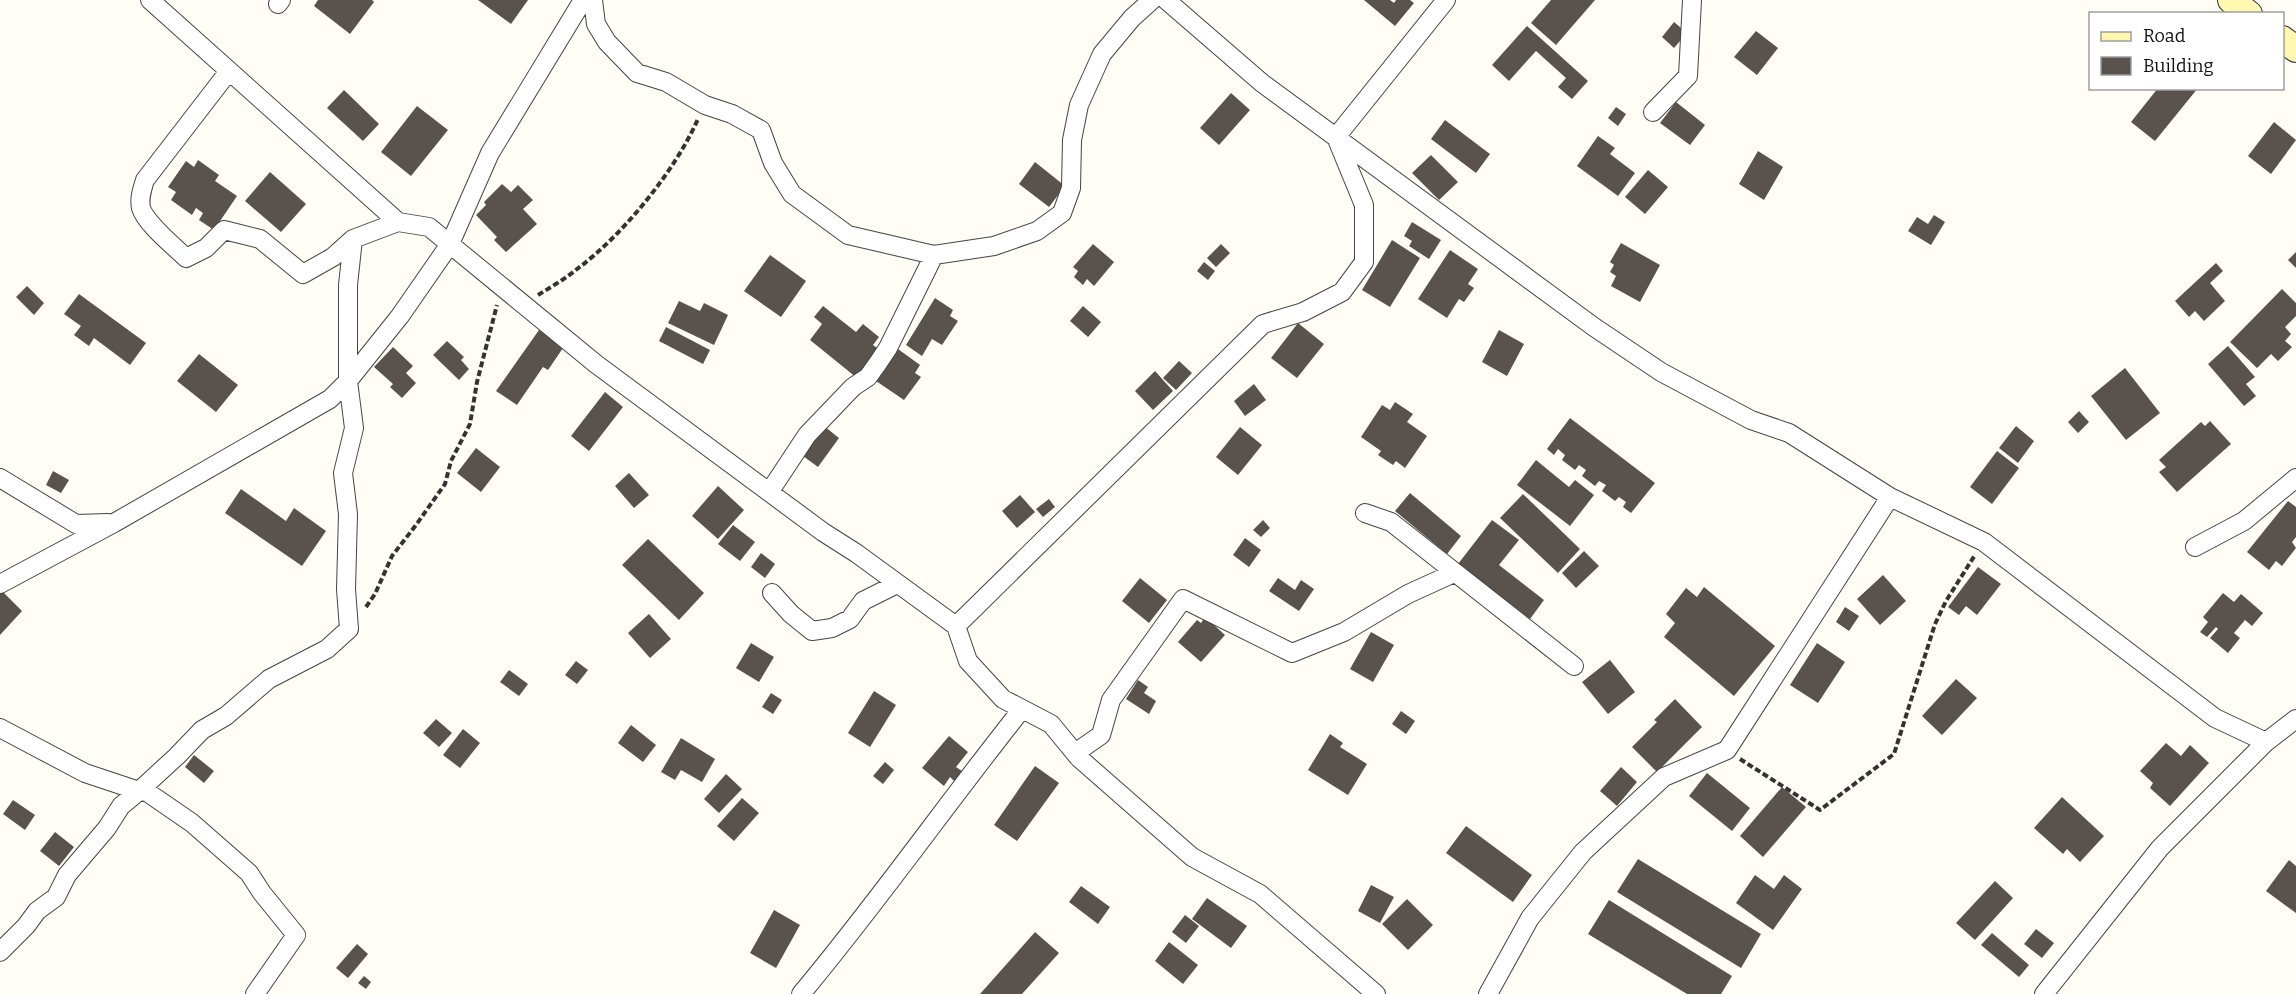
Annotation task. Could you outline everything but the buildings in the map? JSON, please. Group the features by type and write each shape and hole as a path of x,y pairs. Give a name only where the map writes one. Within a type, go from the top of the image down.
{"main road":[{"path":"2231,0 2246,12"},
{"path":"2284,40 2296,49"}],"street":[{"path":"150,0 398,222"},
{"path":"0,584 114,523 330,399 348,381 400,316 450,244 490,153 583,0"},
{"path":"593,0 596,24 607,42 637,72 666,82 705,105 732,114 761,130 773,163 792,194 848,235 934,255 994,246 1037,231 1062,213 1071,188 1072,140 1079,105 1102,54 1132,18 1152,0"},
{"path":"1166,0 1262,82 1594,327 1661,372 1751,420 1789,432 1890,497 1984,542 2215,718 2266,742"},
{"path":"1336,137 1446,0"},
{"path":"1653,112 1688,76 1692,0"},
{"path":"229,71 145,180 140,195 142,210 150,222 186,258 206,248 224,230 260,239 303,274 333,257 353,239 398,222 429,227 596,364 956,626 968,661 1003,699 1051,724 1075,753 1192,857 1260,894 1376,994"},
{"path":"956,626 1263,324 1303,312 1342,291 1364,262 1364,205 1336,137"},
{"path":"0,952 26,926 37,911 56,897 67,874 122,806 202,730 226,716 269,679 327,649 350,629 346,589 348,514 343,473 354,428 348,381 348,285 353,239"},
{"path":"770,491 807,435 853,387 868,377 878,363 888,348 934,255"},
{"path":"0,478 76,524 114,523"},
{"path":"2196,547 2244,521 2296,478"},
{"path":"1488,994 1530,918 1583,852 1665,777 1727,750 1890,497"},
{"path":"1365,513 1391,522 1574,666"},
{"path":"1075,753 1101,735 1111,700 1183,599 1292,653 1344,632 1408,594 1454,573"},
{"path":"772,593 791,614 812,631 832,628 850,619 862,601 897,584"},
{"path":"801,994 858,926 957,791 1022,709"},
{"path":"2044,994 2160,848 2266,742 2296,719"},
{"path":"0,728 85,773 147,792 192,823 249,873 296,936 255,994"}],"path":[{"path":"524,305 578,269 618,233 658,184 689,139 705,105"},
{"path":"350,629 375,594 392,556 445,484 451,461 470,424 477,382 502,287"},
{"path":"1727,750 1820,810 1894,754 1935,624 1946,601 1984,542"}]}
